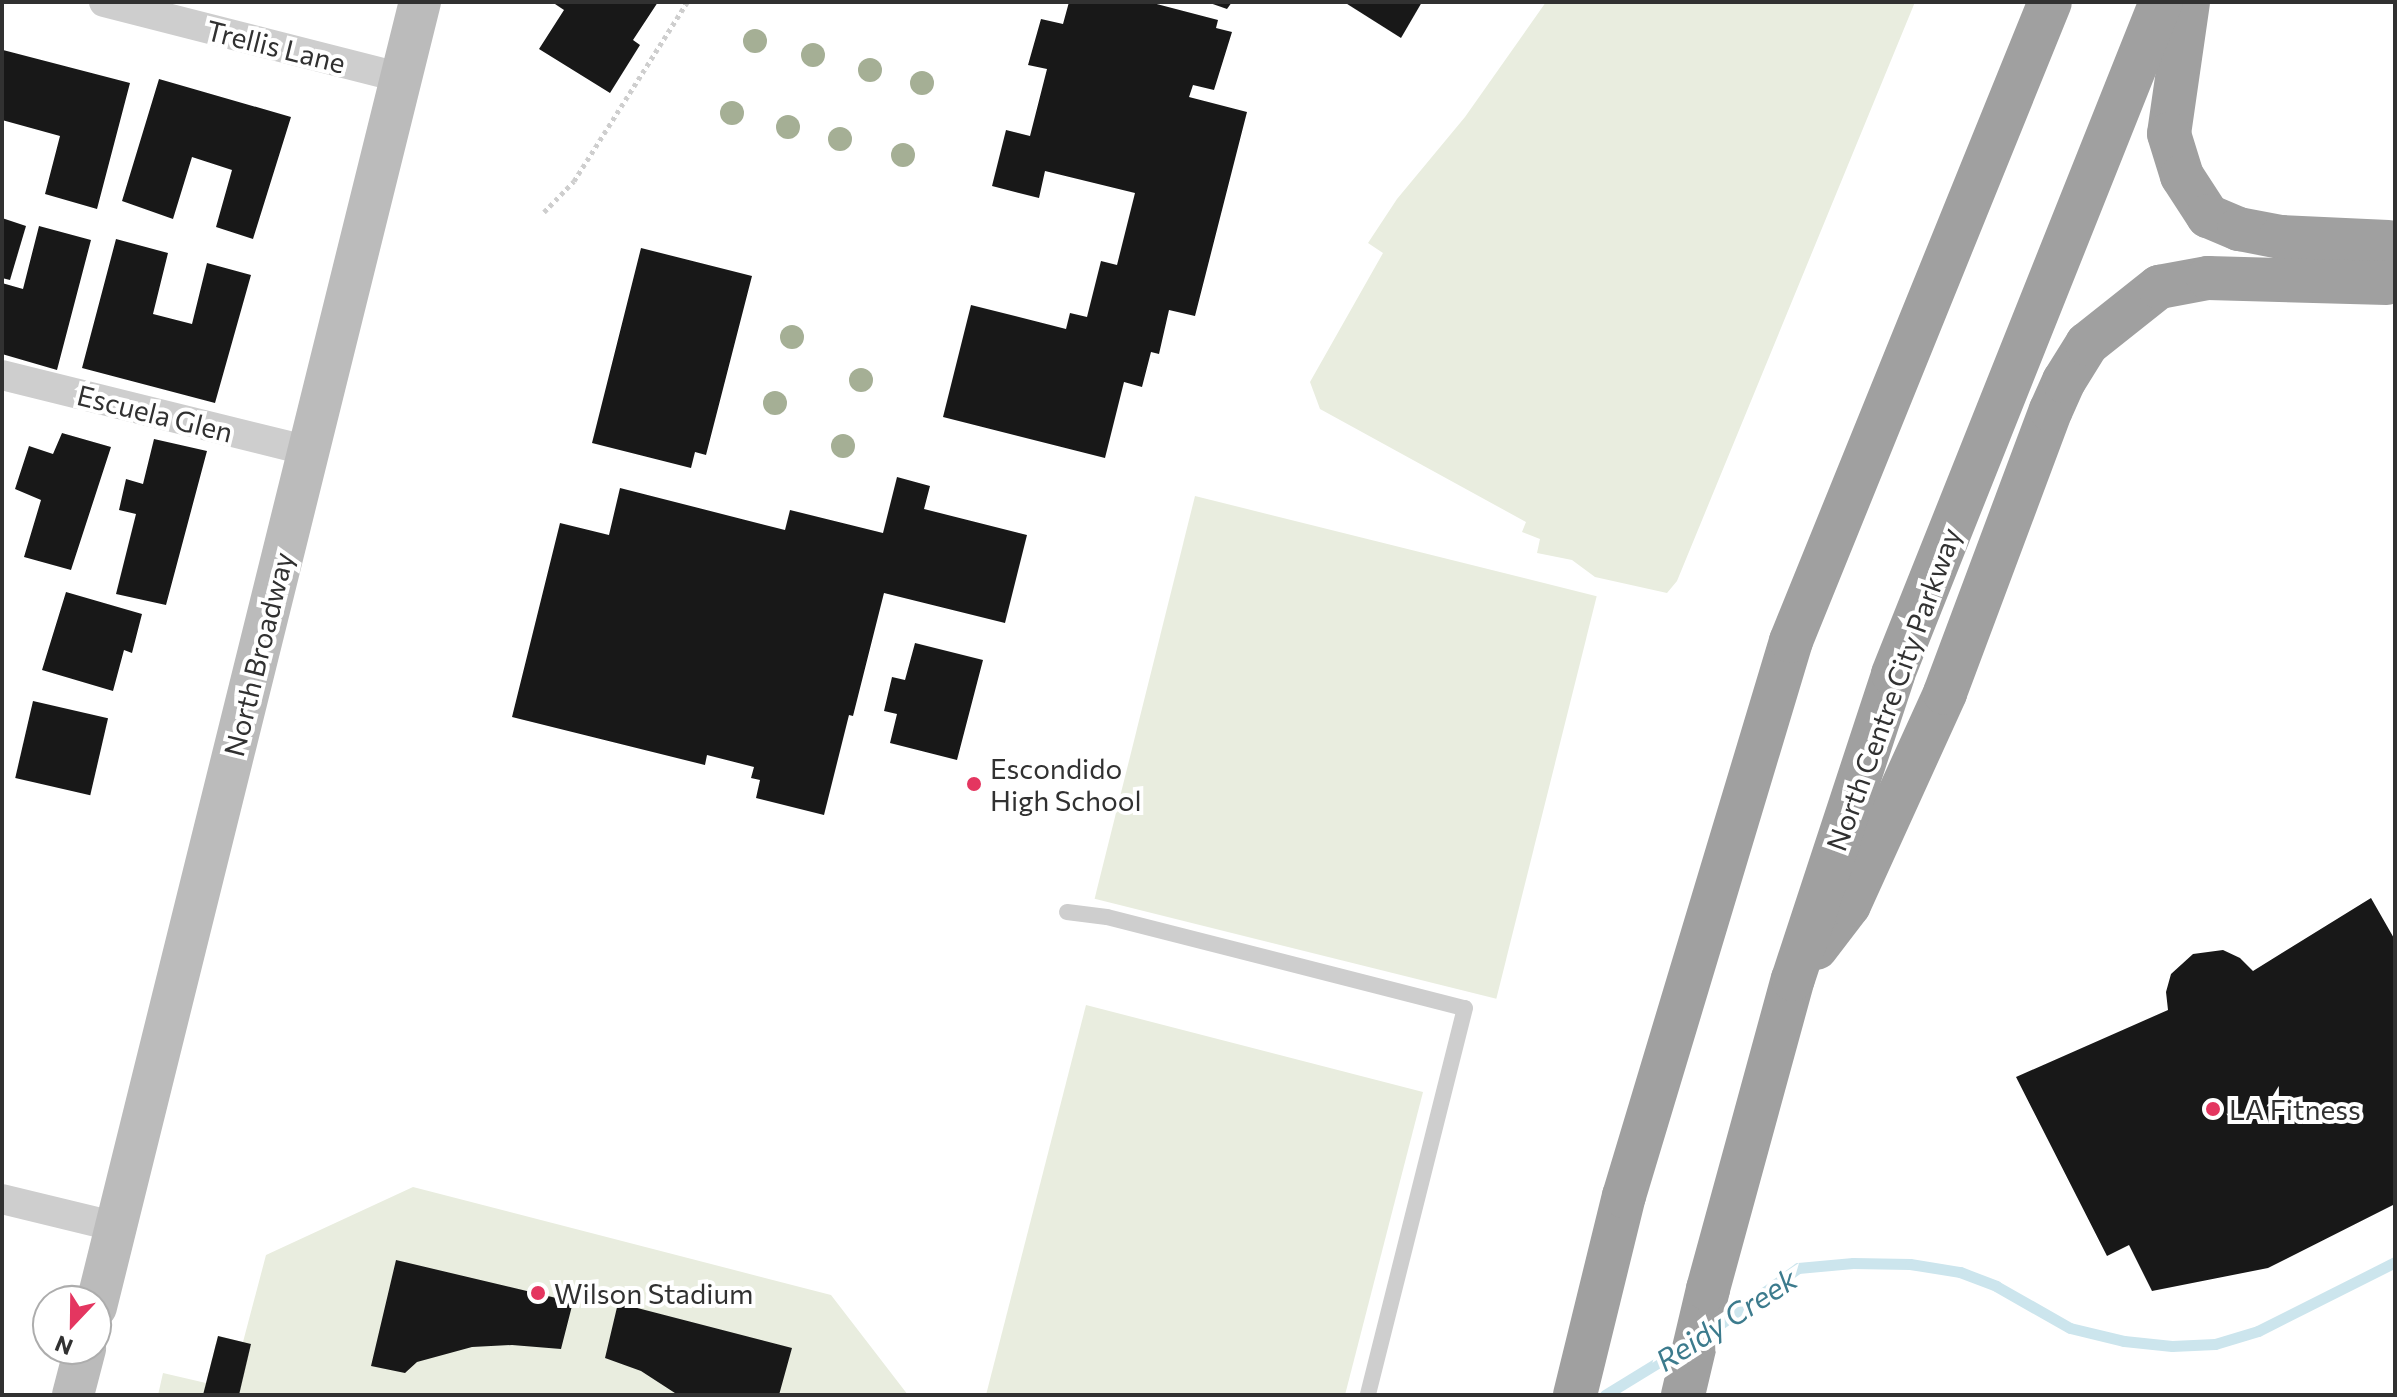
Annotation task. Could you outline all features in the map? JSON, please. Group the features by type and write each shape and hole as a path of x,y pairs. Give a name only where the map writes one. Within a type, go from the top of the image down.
{"highway":[{"path":"1575,1395 1624,1196 1791,641 2050,2"},
{"name":"North Centre City Parkway","path":"1683,1395 1708,1289 1793,979 1893,674 2161,2"},
{"path":"1793,979 1849,905 1945,693 2051,410 2064,381 2087,344 2159,287 2208,278 2388,262 2239,229 2208,216 2182,176 2169,134 2188,2"}],"main road":[{"name":"North Broadway","path":"102,1285 420,2"},
{"path":"73,1395 81,1365"}],"street":[{"name":"Trellis Lane","path":"104,2 402,78"},
{"name":"Escuela Glen","path":"2,375 308,451"},
{"path":"2,1199 117,1227"}],"lane":[{"path":"1067,912 1107,917 1465,1008 1368,1395"}],"path":[{"path":"544,212 574,181 687,2"}],"shaded area":[{"path":"1546,2 1915,2 1677,581 1667,593 1595,577 1572,560 1537,553 1540,539 1522,532 1526,522 1320,409 1310,382 1383,253 1368,243 1397,199 1465,117"},
{"path":"1195,496 1597,596 1496,999 1095,899"},
{"path":"1086,1005 1423,1092 1345,1395 986,1395"},
{"name":"Wilson Stadium","path":"413,1187 831,1295 908,1395 158,1395 163,1373 206,1383 218,1336 243,1342 266,1255"}],"building":[{"path":"552,2 658,2 633,40 640,45 610,93 539,49 564,10"},
{"path":"1069,2 1149,2 1218,20 1216,28 1232,32 1214,90 1193,85 1189,97 1247,112 1195,316 1169,310 1159,354 1151,352 1142,387 1124,382 1105,458 943,417 971,305 1066,329 1070,313 1087,317 1101,261 1117,265 1135,193 1045,171 1039,198 992,186 1006,130 1030,136 1047,69 1028,65 1041,19 1063,24"},
{"path":"1207,2 1232,2 1227,9"},
{"path":"1344,2 1422,2 1401,38"},
{"path":"3,50 130,83 97,209 45,194 60,136 2,120"},
{"path":"159,79 291,117 253,239 216,227 232,170 192,157 173,219 122,201"},
{"path":"2,218 26,226 10,280 2,278"},
{"path":"39,226 91,240 57,370 2,354 2,283 23,289"},
{"path":"116,239 168,253 153,314 192,324 207,263 251,275 215,403 82,368"},
{"path":"641,248 752,276 706,455 695,452 691,468 592,443"},
{"path":"62,433 111,447 71,570 24,557 41,500 15,489 29,446 53,454"},
{"path":"154,439 207,451 166,605 116,594 136,514 119,510 126,479 143,484"},
{"path":"897,477 930,486 924,509 1027,535 1005,623 884,593 824,815 756,798 760,780 751,778 754,767 707,755 705,765 512,717 560,523 609,535 620,488 785,530 790,510 883,533"},
{"path":"66,592 142,614 132,653 124,650 113,691 42,670"},
{"path":"915,643 983,660 957,760 890,743 897,714 884,711 892,677 905,680"},
{"path":"33,701 108,718 90,795 15,778"},
{"name":"LA Fitness","path":"2371,898 2395,940 2395,1204 2268,1268 2152,1291 2129,1245 2107,1256 2016,1077 2168,1010 2166,992 2171,974 2193,954 2223,950 2240,958 2253,971"},
{"path":"396,1260 573,1302 561,1349 512,1345 472,1347 417,1362 405,1373 371,1366"},
{"path":"618,1303 792,1348 779,1395 678,1395 641,1371 605,1358"},
{"path":"218,1336 251,1344 239,1395 203,1395"}],"waterway":[{"name":"Reidy Creek","path":"1712,1330 1798,1268 1853,1263 1910,1264 1960,1272 1996,1286 2070,1328 2124,1341 2172,1346 2215,1344 2258,1331 2395,1262"},
{"name":"Reidy Creek","path":"1605,1395 1680,1349"}],"place":[{"name":"Escondido High School","path":"974,784"},
{"name":"LA Fitness","path":"2213,1109"},
{"name":"Wilson Stadium","path":"538,1293"}]}
